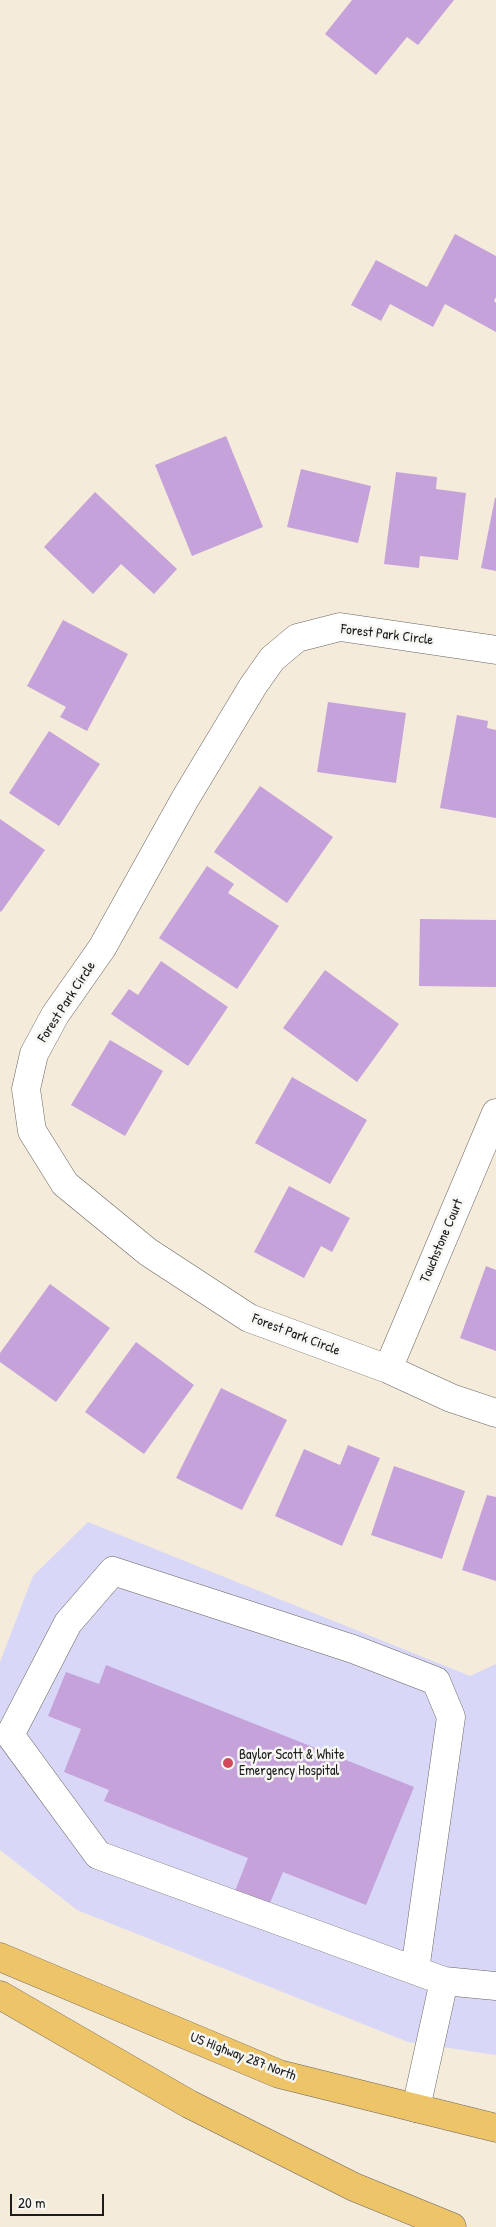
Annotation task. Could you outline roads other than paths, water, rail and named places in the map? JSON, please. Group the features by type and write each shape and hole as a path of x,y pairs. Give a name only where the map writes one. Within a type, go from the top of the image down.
{"main road":[{"name":"US Highway 287 North","path":"0,1957 279,2074 496,2128"},
{"path":"0,1995 189,2104 354,2187 452,2227"}],"street":[{"name":"Forest Park Circle","path":"496,650 340,627 298,638 272,659 253,686 190,791 102,948 55,1015 34,1054 26,1089 32,1131 65,1184 148,1252 249,1318 388,1369 450,1398 496,1413"},
{"name":"Touchstone Court","path":"388,1369 496,1113"},
{"path":"415,1970 451,1717 436,1681 353,1649 113,1571 68,1623 5,1732 98,1855 415,1970 444,1980 496,1986"},
{"path":"416,2108 444,1980"}],"place":[{"name":"Baylor Scott & White Emergency Hospital","path":"228,1763"}]}
